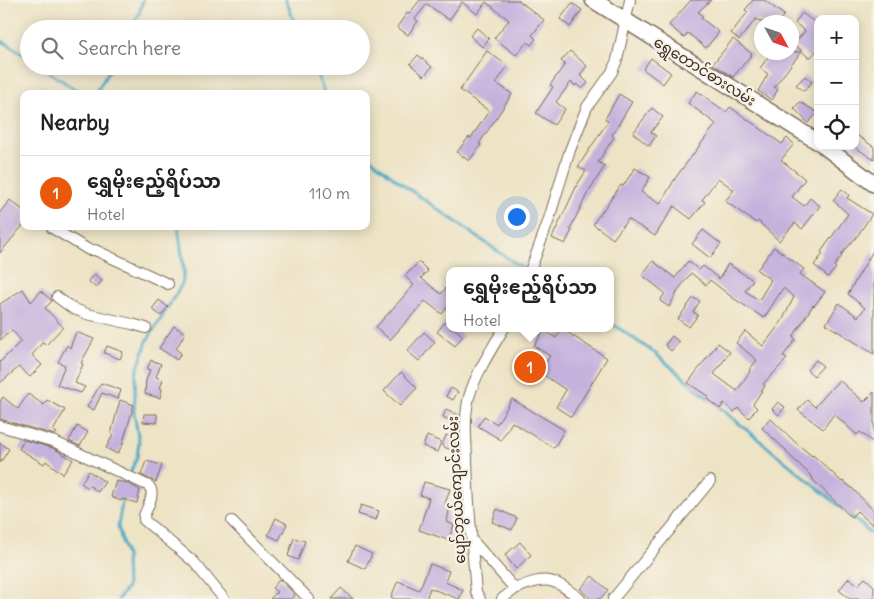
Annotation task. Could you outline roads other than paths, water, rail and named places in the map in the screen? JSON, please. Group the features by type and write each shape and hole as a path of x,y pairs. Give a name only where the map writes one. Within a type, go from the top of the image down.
{"street":[{"name":"ရွှေတောင်ဓားလမ်း","path":"593,0 814,139"},
{"path":"531,267 548,222 570,150 587,107 612,72 617,60 624,20 630,0"},
{"path":"829,150 874,184"},
{"path":"55,230 89,250 95,250 168,284"},
{"path":"57,297 72,308 87,314 146,328"},
{"name":"ပျော်ဘွယ်ကျောင်းလမ်း","path":"475,597 466,415 470,395 479,374 502,332"},
{"path":"0,426 55,442 149,486 152,494 144,520 194,562 224,599"},
{"path":"613,599 710,481"},
{"path":"232,521 309,599"},
{"path":"472,540 515,589"},
{"path":"502,599 515,589 536,580 559,583 580,599"}],"waterway":[{"path":"136,20 143,0"},
{"path":"286,0 294,20"},
{"path":"0,41 20,52"},
{"path":"54,75 76,90"},
{"path":"97,90 107,75"},
{"path":"317,75 323,90"},
{"path":"370,158 402,184 520,267"},
{"path":"125,485 137,457 139,442 134,413 136,374 147,341 182,284 184,271 179,230"},
{"path":"614,325 656,354 710,400"},
{"path":"719,407 843,509"},
{"path":"118,599 127,588 126,556 118,526 123,497"},
{"path":"850,515 874,536"}],"place":[{"name":"ရွှေမိုးဧည့်ရိပ်သာ","path":"530,367"}]}
